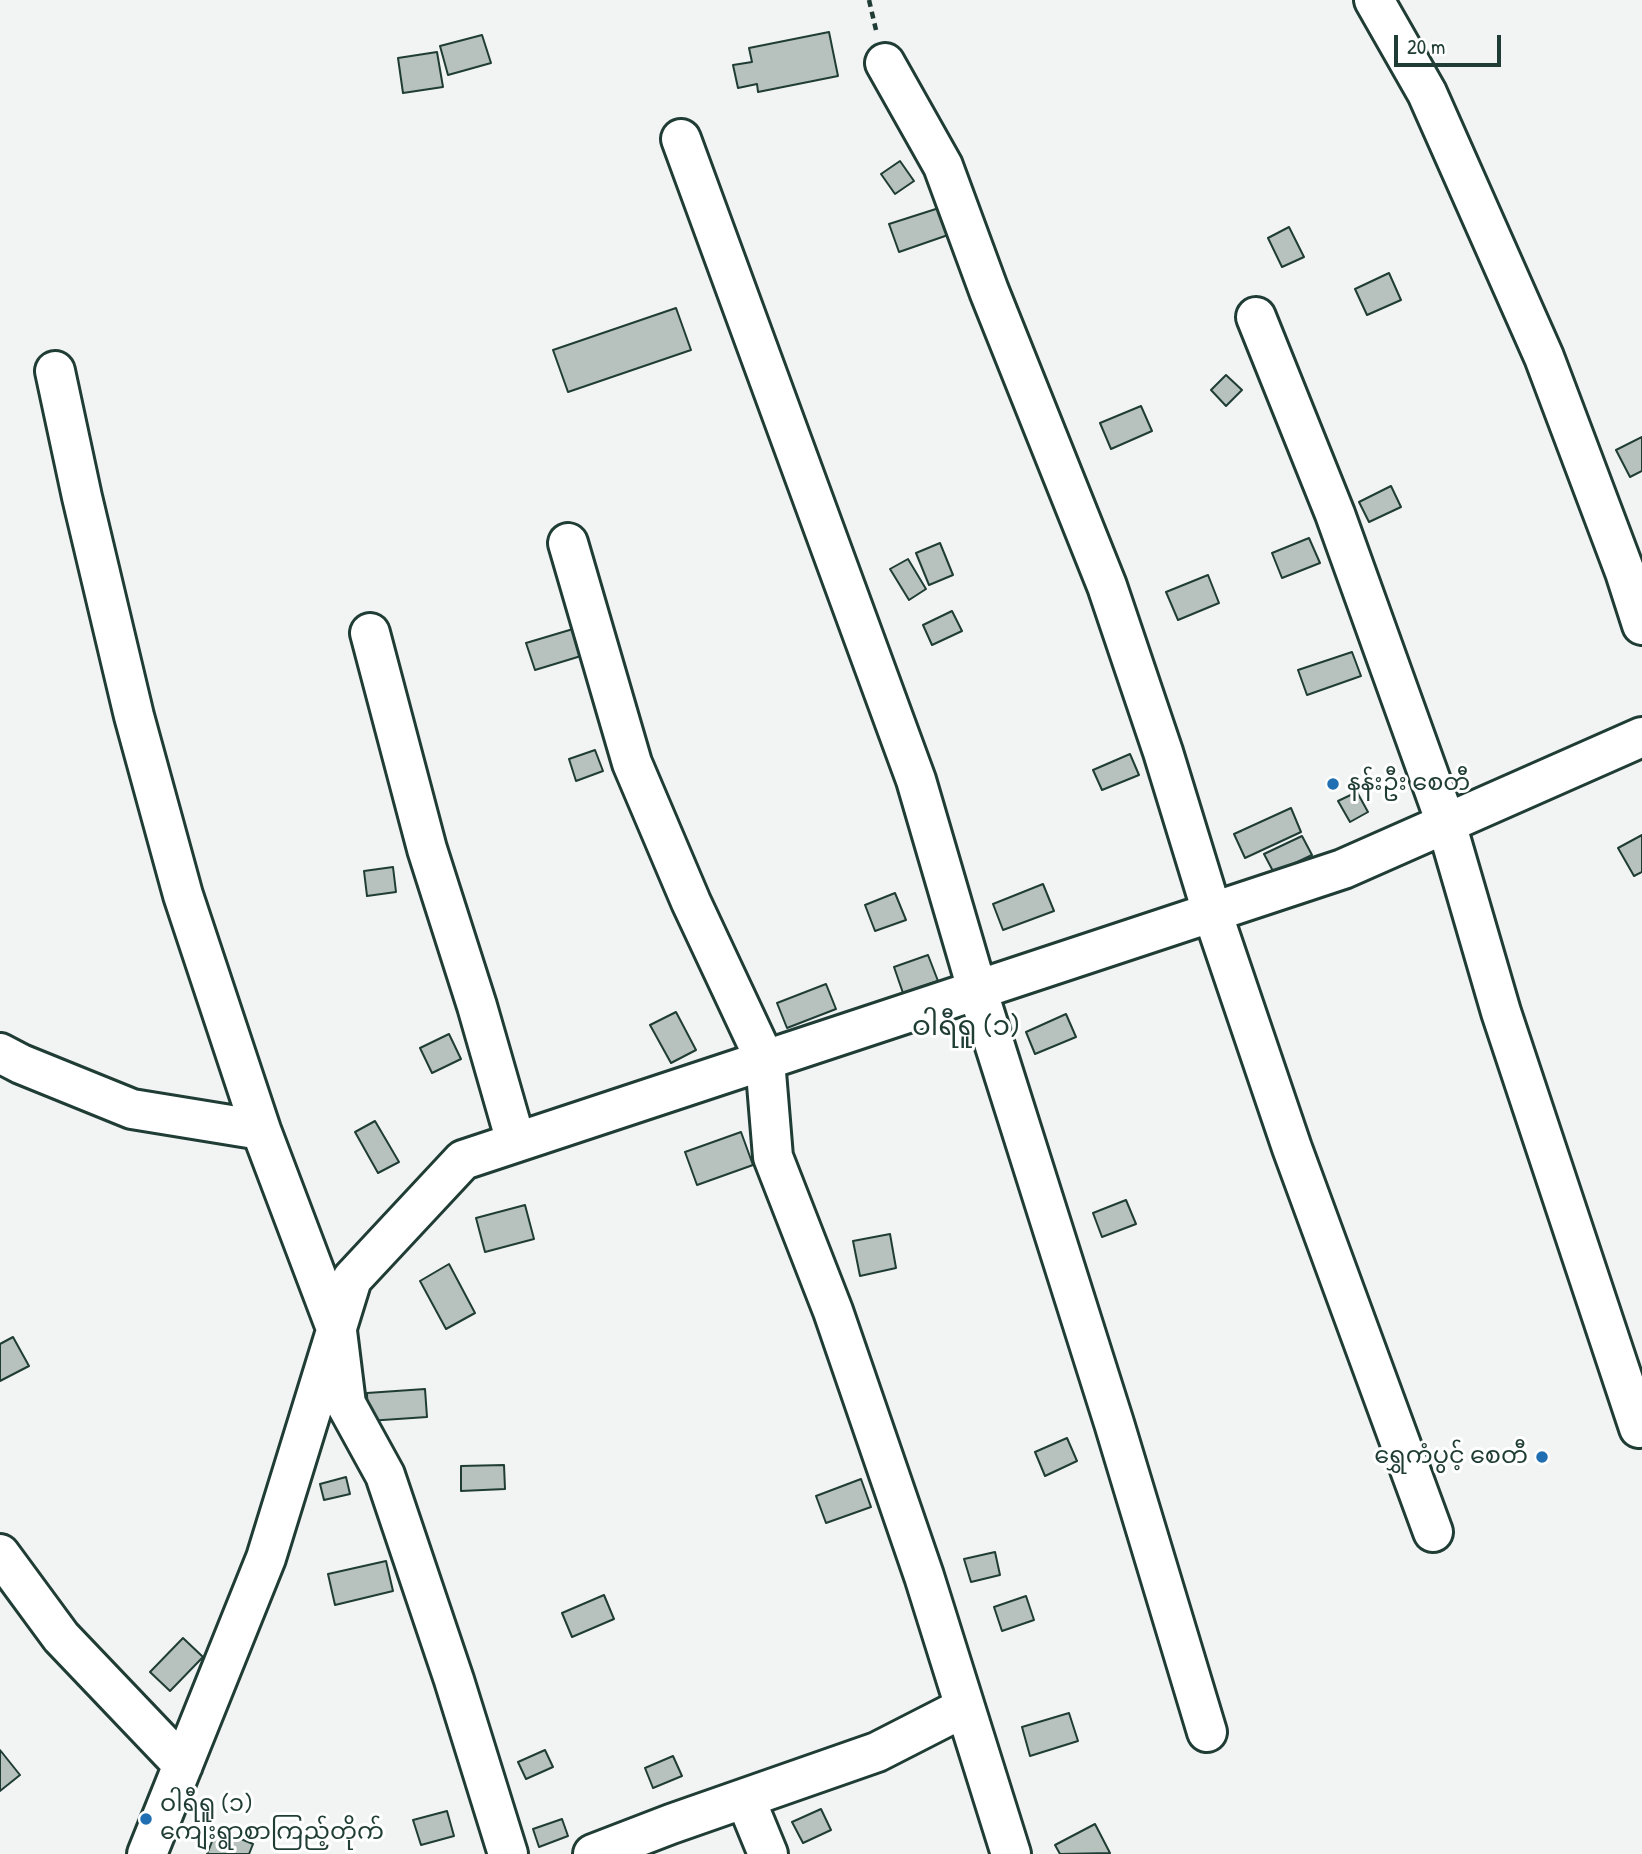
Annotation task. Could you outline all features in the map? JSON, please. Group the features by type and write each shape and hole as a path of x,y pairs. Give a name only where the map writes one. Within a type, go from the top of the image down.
{"street":[{"path":"1374,0 1427,93 1544,357 1642,625"},
{"path":"885,63 943,166 989,291 1107,586 1292,1149 1433,1532"},
{"path":"681,139 916,780 977,989 1114,1423 1207,1732"},
{"path":"1256,317 1335,514 1446,823 1501,1012 1639,1428"},
{"path":"55,371 134,716 183,895 261,1130 337,1331 346,1405 385,1475 454,1680 508,1854"},
{"path":"568,543 632,762 691,902 765,1059 773,1157 833,1311 919,1564 1011,1854"},
{"path":"370,633 427,849 477,1006 516,1142"},
{"path":"147,1854 266,1558 352,1279 463,1160 1343,869 1641,739"},
{"path":"0,1053 132,1109 261,1130"},
{"path":"0,1553 61,1637 183,1765"},
{"path":"593,1854 877,1752 965,1707"},
{"path":"745,1798 768,1854"}],"building":[{"path":"829,32 838,76 758,92 757,84 738,88 733,65 752,62 749,48"},
{"path":"482,35 491,63 448,75 440,46"},
{"path":"437,52 443,87 403,93 398,58"},
{"path":"900,161 914,181 895,194 881,174"},
{"path":"939,208 948,235 899,252 889,224"},
{"path":"1289,227 1304,257 1282,267 1268,238"},
{"path":"1389,273 1401,300 1367,315 1355,289"},
{"path":"676,308 691,350 568,392 553,350"},
{"path":"1226,375 1242,390 1226,406 1211,390"},
{"path":"1141,406 1152,431 1111,449 1100,423"},
{"path":"1642,437 1642,471 1630,477 1616,450"},
{"path":"1391,486 1401,507 1369,522 1359,502"},
{"path":"1309,538 1320,563 1282,578 1272,553"},
{"path":"940,543 953,575 929,585 916,553"},
{"path":"908,559 926,589 909,600 890,569"},
{"path":"1208,575 1219,603 1178,620 1166,592"},
{"path":"952,611 962,631 932,645 923,625"},
{"path":"573,629 581,656 535,670 526,643"},
{"path":"1352,652 1361,676 1307,695 1298,670"},
{"path":"595,750 603,771 576,781 569,759"},
{"path":"1130,754 1139,775 1102,790 1093,770"},
{"path":"1357,792 1368,812 1350,822 1338,801"},
{"path":"1291,808 1301,832 1245,858 1234,834"},
{"path":"1642,835 1642,872 1634,876 1618,848"},
{"path":"1302,836 1312,855 1274,873 1264,854"},
{"path":"393,867 396,892 367,896 364,871"},
{"path":"1043,884 1054,911 1003,930 993,904"},
{"path":"895,893 906,920 875,931 865,905"},
{"path":"928,955 938,981 903,993 894,967"},
{"path":"826,984 836,1009 787,1028 777,1003"},
{"path":"676,1012 696,1050 671,1063 650,1025"},
{"path":"1066,1014 1076,1037 1035,1054 1026,1032"},
{"path":"449,1034 461,1059 432,1073 420,1048"},
{"path":"375,1121 399,1162 378,1173 355,1132"},
{"path":"741,1132 753,1165 697,1185 685,1152"},
{"path":"1126,1200 1136,1224 1102,1237 1093,1213"},
{"path":"525,1205 534,1239 485,1252 476,1218"},
{"path":"890,1234 896,1268 860,1276 853,1241"},
{"path":"449,1264 475,1313 446,1329 420,1281"},
{"path":"13,1337 29,1366 0,1381 0,1344"},
{"path":"425,1389 427,1417 368,1421 367,1393"},
{"path":"1067,1438 1077,1461 1045,1476 1035,1452"},
{"path":"504,1465 505,1489 461,1491 461,1466"},
{"path":"346,1477 350,1494 324,1500 320,1484"},
{"path":"861,1479 871,1507 826,1523 816,1496"},
{"path":"995,1552 1000,1575 971,1582 964,1559"},
{"path":"386,1561 393,1591 335,1605 328,1574"},
{"path":"604,1595 614,1619 572,1637 562,1613"},
{"path":"1026,1596 1034,1620 1002,1631 994,1607"},
{"path":"183,1638 203,1657 170,1691 150,1672"},
{"path":"1069,1713 1078,1741 1030,1756 1022,1727"},
{"path":"0,1750 20,1775 0,1791"},
{"path":"545,1750 553,1767 526,1779 518,1762"},
{"path":"673,1756 682,1776 653,1788 645,1768"},
{"path":"821,1809 831,1830 803,1843 792,1822"},
{"path":"447,1811 454,1836 421,1845 413,1820"},
{"path":"562,1819 568,1836 539,1847 533,1829"},
{"path":"1095,1824 1110,1853 1060,1854 1055,1845"},
{"path":"217,1829 253,1844 249,1854 207,1854"}],"place":[{"name":"နန်းဦး စေတီ","path":"1333,784"},
{"name":"ရွှေကံပွင့် စေတီ","path":"1542,1457"},
{"name":"ဝါရီရူ (၁) ကျေးရွာစာကြည့်တိုက်","path":"146,1819"}],"district":[{"name":"ဝါရီရူ (၁)","path":"966,1028"}]}
